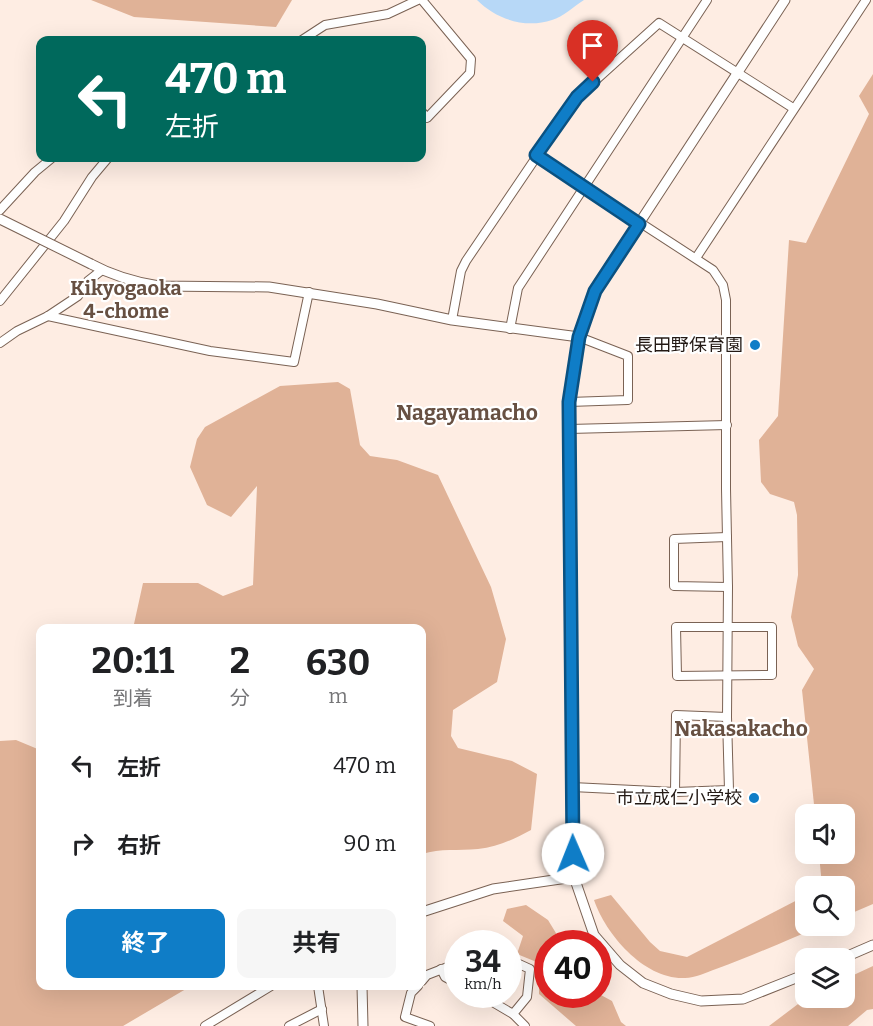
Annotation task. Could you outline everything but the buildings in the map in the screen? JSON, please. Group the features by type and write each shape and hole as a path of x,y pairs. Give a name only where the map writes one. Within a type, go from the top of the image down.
{"street":[{"path":"308,36 325,25 388,14 420,0 471,59 470,73 426,117"},
{"path":"510,329 518,288 707,0"},
{"path":"785,0 595,291 579,337 569,402 572,787 574,877 594,935 620,965 643,983 671,994 701,1001 743,999 795,978"},
{"path":"696,258 866,0"},
{"path":"452,320 461,271 466,261 536,155 577,97 659,23 793,108"},
{"path":"536,155 713,270 723,285 726,300 729,790 675,792 572,787"},
{"path":"0,210 47,162"},
{"path":"0,301 64,221 92,177 105,162"},
{"path":"0,219 128,281 159,286 269,286 452,320 579,337 628,356 628,400 569,402"},
{"path":"0,343 78,296 88,281 102,270"},
{"path":"48,316 210,351 294,362 309,292"},
{"path":"569,429 727,425"},
{"path":"727,537 674,539 674,586 728,586"},
{"path":"676,627 728,627 772,627 772,675 677,676 676,627"},
{"path":"675,792 676,715 727,717"},
{"path":"426,911 493,889 574,877"},
{"path":"855,953 873,945"},
{"path":"522,966 530,969 527,998 522,1004"},
{"path":"426,976 444,968"},
{"path":"441,969 444,976"},
{"path":"205,1026 264,990"},
{"path":"319,990 324,1026"},
{"path":"362,990 363,1026"},
{"path":"414,990 411,993 405,1017 430,1026"},
{"path":"502,1008 513,1014 525,1026"},
{"path":"513,1014 518,1008"},
{"path":"289,1026 322,1009"}],"shaded area":[{"path":"91,0 292,0 276,27 134,17"},
{"path":"873,74 873,904 855,912 855,876 821,876 820,864 855,864 855,804 814,804 802,690 814,669 798,646 791,617 798,575 797,515 794,502 770,494 761,482 759,440 778,416 789,240 806,243 869,114 859,96"},
{"path":"338,382 350,389 360,445 370,456 397,460 438,475 491,587 506,639 497,682 453,710 451,736 458,748 512,761 537,774 531,830 485,848 426,853 426,624 134,624 143,583 198,583 223,596 253,585 257,486 231,517 207,505 190,467 197,439 205,427 280,386"},
{"path":"16,740 36,748 36,990 184,990 123,1026 0,1026 0,741"},
{"path":"611,895 660,951 687,957 795,901 795,936 798,936 701,975 685,978 670,977 656,972 629,953 608,927 594,900"},
{"path":"526,905 548,920 554,930 534,930 534,961 522,956 522,930 515,930 503,921 507,909"},
{"path":"873,966 873,1009 867,1010 848,1026 769,1026 795,1006 855,1008 855,974"},
{"path":"612,1001 621,1022 626,1026 576,1026 555,1008 612,1008"}],"water":[{"path":"477,0 584,0 556,19 542,23 521,23 502,17"}],"place":[{"name":"長田野保育園","path":"755,345"},
{"name":"市立成仁小学校","path":"754,798"}],"district":[{"name":"Kikyogaoka 4-chome","path":"126,300"},
{"name":"Nagayamacho","path":"467,413"},
{"name":"Nakasakacho","path":"741,729"}],"route":[{"path":"573,854 569,402 573,364 579,337 595,291 639,224 536,155 577,97 593,82"}]}
